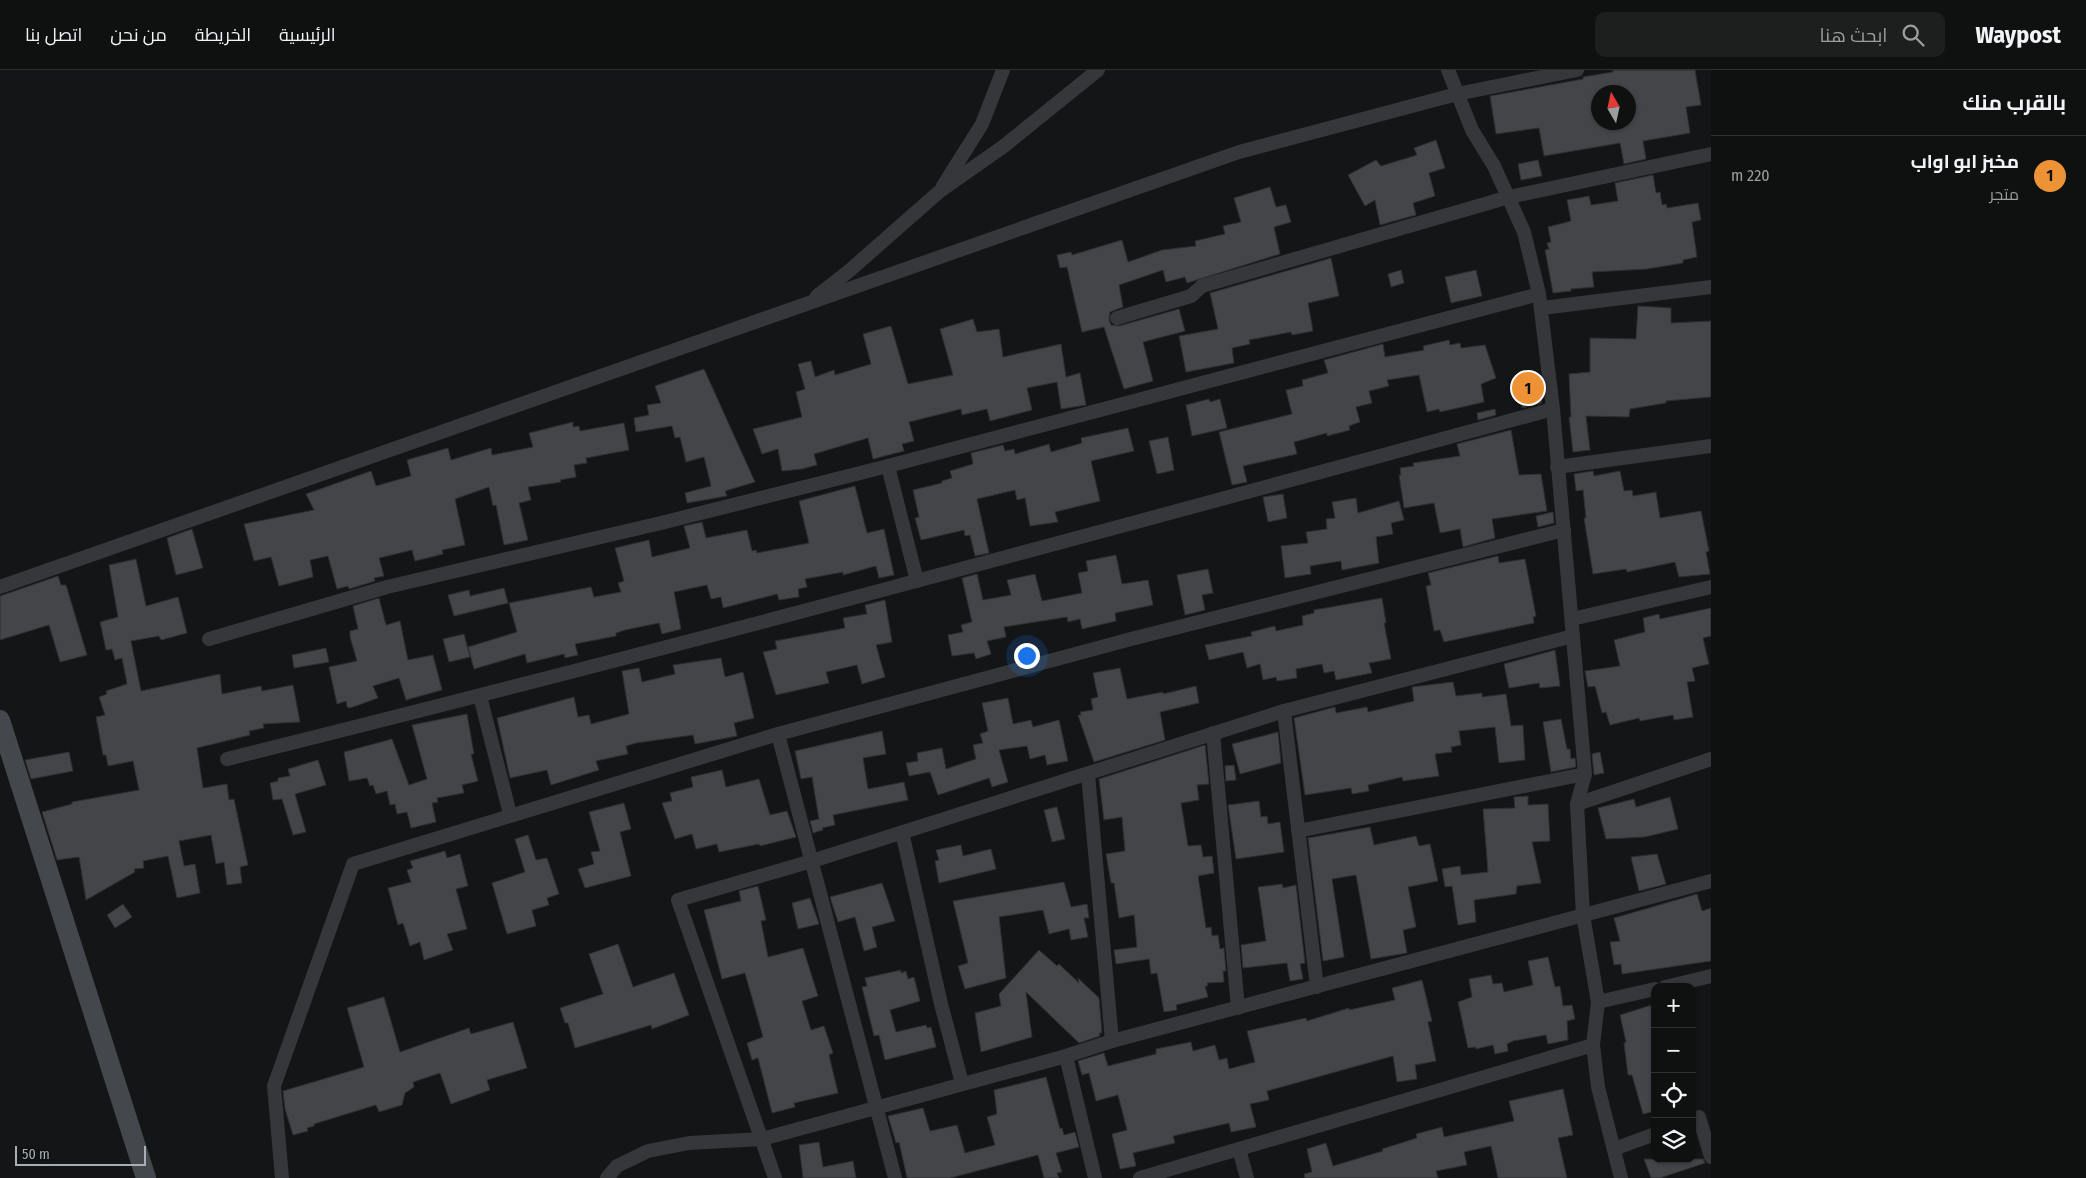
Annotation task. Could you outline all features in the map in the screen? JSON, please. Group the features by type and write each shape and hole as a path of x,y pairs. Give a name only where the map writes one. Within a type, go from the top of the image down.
{"street":[{"path":"940,191 982,124 1003,70"},
{"path":"806,304 849,271 940,191 1004,146 1098,70"},
{"path":"1448,70 1472,130 1494,166 1524,232 1542,308 1553,409 1585,774 1577,804 1583,915 1598,1002 1593,1045 1598,1087 1621,1178"},
{"path":"0,587 1240,152 1456,94 1577,70"},
{"path":"1117,318 1191,296 1202,286 1509,197 1711,154"},
{"path":"1542,308 1711,287"},
{"path":"209,639 387,587 661,523 888,466 1539,294"},
{"path":"227,759 480,696 917,581 1553,409"},
{"path":"1557,467 1711,446"},
{"path":"888,466 917,581"},
{"path":"282,1178 274,1086 352,864 510,814 778,734 1140,636 1564,530"},
{"path":"1572,619 1711,588"},
{"path":"775,1178 678,900 812,861 1284,711 1573,636"},
{"path":"480,696 510,814"},
{"path":"1284,711 1317,987"},
{"path":"0,720 146,1178"},
{"path":"778,734 895,1178"},
{"path":"1213,734 1238,1008"},
{"path":"1577,804 1711,759"},
{"path":"1088,774 1112,1041"},
{"path":"1298,831 1585,774"},
{"path":"902,832 941,1004 962,1082"},
{"path":"607,1178 617,1166 648,1151 689,1143 762,1138 876,1108 962,1082 1066,1056 1112,1041 1711,881"},
{"path":"1682,983 1711,976"},
{"path":"1598,1002 1651,990"},
{"path":"1140,1178 1593,1045"},
{"path":"1066,1056 1095,1178"},
{"path":"1701,1116 1711,1157"},
{"path":"1614,1149 1651,1135"},
{"path":"1239,1149 1247,1178"}],"building":[{"path":"1613,70 1695,70 1701,105 1686,107 1690,133 1643,141 1646,159 1624,164 1620,143 1544,156 1539,128 1496,134 1490,96 1583,79 1583,77 1613,72"},
{"path":"1436,140 1445,168 1429,173 1435,196 1413,203 1416,215 1380,225 1375,200 1365,206 1348,175 1376,160 1381,166 1417,155 1414,148"},
{"path":"1538,160 1542,176 1521,180 1518,164"},
{"path":"1653,175 1656,193 1660,192 1662,205 1666,204 1667,208 1698,203 1701,220 1692,222 1697,257 1683,260 1683,263 1647,269 1592,272 1594,287 1553,293 1545,250 1549,249 1547,243 1551,242 1548,227 1571,221 1567,200 1589,196 1591,205 1618,201 1615,183"},
{"path":"1270,187 1276,207 1286,205 1291,222 1274,227 1280,254 1187,283 1185,277 1166,282 1163,270 1119,285 1123,307 1110,312 1109,320 1111,325 1119,326 1179,309 1185,331 1143,342 1153,381 1124,389 1104,327 1082,332 1067,267 1060,268 1057,255 1071,252 1072,255 1122,240 1128,262 1162,250 1196,246 1195,241 1225,234 1223,226 1241,222 1234,198"},
{"path":"1331,258 1339,296 1308,303 1313,331 1292,335 1291,332 1249,340 1250,344 1232,348 1234,363 1186,372 1179,336 1218,329 1210,293"},
{"path":"1401,270 1404,283 1391,287 1388,274"},
{"path":"1476,270 1482,296 1451,303 1445,277"},
{"path":"1638,306 1671,308 1671,323 1711,321 1711,397 1666,401 1666,403 1630,409 1629,417 1586,416 1590,450 1573,452 1569,417 1571,417 1569,374 1590,372 1590,338 1636,339"},
{"path":"973,319 977,332 999,329 1003,357 1061,344 1066,377 1080,373 1086,405 1061,409 1057,382 1027,388 1032,410 990,421 987,409 962,415 961,409 909,422 914,441 902,444 904,451 873,459 868,438 814,454 817,465 802,469 782,471 778,449 762,454 753,429 802,417 796,392 805,389 798,364 811,361 815,377 834,370 835,375 871,364 863,334 891,326 908,384 953,375 940,329"},
{"path":"1449,340 1450,345 1460,343 1461,348 1485,345 1496,378 1481,384 1484,402 1440,412 1439,409 1427,412 1419,375 1387,380 1389,386 1369,391 1372,403 1356,407 1360,422 1349,426 1350,430 1327,436 1327,433 1294,442 1297,454 1243,466 1247,482 1232,485 1219,432 1292,414 1286,390 1303,386 1302,380 1328,373 1324,360 1383,344 1385,357 1424,350 1423,346"},
{"path":"704,369 755,482 725,491 727,496 687,503 685,493 711,486 704,457 686,462 680,437 675,438 672,426 636,432 634,418 649,415 647,405 661,403 655,386"},
{"path":"1537,378 1542,403 1522,408 1519,395 1513,397 1511,383"},
{"path":"1209,399 1210,402 1220,399 1227,428 1192,436 1186,405"},
{"path":"1495,409 1496,415 1478,420 1477,413"},
{"path":"573,422 573,427 579,426 580,431 624,423 629,450 586,458 587,463 574,465 576,477 560,480 561,482 528,487 531,500 519,503 528,540 504,545 496,505 493,506 489,487 455,499 465,545 442,550 443,554 415,561 412,550 379,558 384,576 374,578 375,581 349,589 348,586 337,589 328,556 310,560 313,577 279,586 271,557 254,561 244,524 314,510 306,494 371,471 376,486 411,476 407,460 448,448 451,460 491,448 492,455 533,447 529,433"},
{"path":"1128,428 1134,451 1091,461 1100,501 1055,512 1058,522 1030,526 1025,498 1017,500 1015,490 977,499 989,553 975,556 970,535 965,536 964,530 921,540 915,518 919,517 913,490 942,483 942,481 952,478 950,471 973,464 971,453 1003,445 1005,451 1014,449 1015,454 1049,444 1051,452 1082,443 1081,438"},
{"path":"1511,430 1519,475 1541,474 1547,511 1492,519 1495,538 1463,547 1460,529 1440,533 1434,503 1404,508 1399,475 1401,475 1400,468 1414,466 1413,463 1460,456 1457,444"},
{"path":"1168,437 1174,470 1157,474 1149,441"},
{"path":"1593,471 1594,476 1620,471 1624,491 1632,490 1633,496 1656,492 1660,518 1701,511 1709,551 1706,552 1710,574 1679,577 1675,562 1627,572 1626,569 1593,574 1584,518 1586,518 1583,490 1576,491 1574,474"},
{"path":"855,486 867,533 884,529 894,575 879,578 876,566 843,575 843,572 805,579 807,587 798,589 799,597 779,600 777,594 723,608 721,597 711,599 707,585 674,592 681,629 662,634 659,623 625,630 616,633 616,636 575,644 578,655 565,658 564,654 527,663 525,654 474,669 468,647 517,632 509,603 591,587 594,597 621,592 618,583 624,581 615,548 649,540 652,557 690,548 684,526 702,522 706,538 747,530 752,551 756,550 757,553 809,543 799,501"},
{"path":"1283,494 1287,518 1268,522 1263,497"},
{"path":"1356,498 1358,513 1399,501 1404,520 1391,523 1393,534 1376,537 1379,563 1342,570 1341,561 1310,566 1311,574 1285,578 1281,546 1308,543 1306,532 1327,529 1326,519 1335,518 1332,502"},
{"path":"1553,512 1554,523 1538,527 1536,516"},
{"path":"192,529 203,568 176,575 167,538"},
{"path":"1116,555 1122,584 1148,580 1153,605 1115,613 1116,621 1082,629 1080,619 1068,622 1067,617 1004,627 1006,637 987,641 991,654 976,659 974,653 952,656 948,635 963,632 961,625 972,622 962,578 977,574 983,600 1011,595 1007,580 1035,574 1042,601 1082,593 1078,573 1088,571 1086,561"},
{"path":"1498,556 1499,563 1525,559 1536,616 1533,617 1534,623 1444,642 1440,630 1434,631 1426,586 1431,585 1428,573"},
{"path":"136,559 146,606 178,597 187,633 161,640 159,636 131,641 141,691 220,674 222,694 261,686 262,691 293,685 300,722 263,724 264,728 249,731 250,735 197,748 203,788 227,784 229,800 234,799 248,865 240,867 242,883 227,885 224,862 216,864 211,835 179,841 184,866 195,864 200,893 177,898 168,856 143,861 144,868 134,869 135,872 86,900 79,857 57,860 42,812 72,804 72,802 139,790 133,761 108,766 106,755 103,755 96,717 105,715 99,697 107,694 106,691 127,684 122,658 115,660 112,649 106,650 100,622 118,617 109,565"},
{"path":"1208,569 1213,593 1202,595 1205,610 1185,615 1177,575"},
{"path":"58,576 61,585 66,585 87,655 60,662 49,625 0,640 0,596"},
{"path":"504,588 508,603 454,616 448,595 469,590 470,596"},
{"path":"379,598 386,625 400,621 408,660 433,655 442,690 406,700 399,678 373,686 378,698 350,708 347,707 346,701 337,704 329,667 357,661 350,637 350,631 358,629 353,606"},
{"path":"1382,598 1386,623 1384,623 1391,659 1369,663 1372,673 1336,680 1334,671 1324,673 1322,664 1296,669 1297,678 1277,681 1276,677 1263,680 1260,664 1247,668 1243,652 1209,660 1205,645 1252,636 1251,632 1275,626 1276,631 1303,625 1302,616 1314,613 1314,610"},
{"path":"885,600 892,642 876,645 885,677 862,684 857,665 826,672 829,683 776,695 763,652 777,649 775,641 845,628 843,618 867,614 865,605"},
{"path":"1711,608 1711,636 1703,638 1709,664 1692,668 1695,681 1687,682 1693,717 1674,720 1673,715 1640,721 1639,718 1610,725 1606,712 1602,713 1595,686 1588,687 1585,671 1620,666 1614,640 1645,632 1643,618 1659,614 1660,619"},
{"path":"464,634 470,657 449,662 443,639"},
{"path":"326,648 329,662 294,668 292,655"},
{"path":"1555,650 1560,686 1540,688 1539,683 1509,688 1504,664"},
{"path":"721,658 725,677 743,672 754,718 734,723 737,736 695,744 693,735 636,743 626,746 628,754 596,761 599,770 551,785 547,770 510,778 497,718 574,697 578,717 589,715 591,724 629,714 622,671 639,668 642,682 675,674 673,665"},
{"path":"1120,668 1127,699 1163,692 1163,694 1196,686 1199,703 1160,712 1165,740 1094,762 1078,715 1081,715 1080,712 1093,710 1091,699 1098,697 1093,673"},
{"path":"1453,682 1456,696 1482,693 1482,697 1506,694 1511,726 1523,725 1525,760 1499,763 1495,727 1459,731 1461,745 1451,747 1452,752 1435,754 1439,776 1403,781 1402,777 1368,785 1369,791 1352,794 1351,788 1305,795 1294,718 1335,707 1336,713 1367,707 1368,712 1414,701 1412,687"},
{"path":"1008,698 1013,724 1031,720 1033,727 1059,720 1068,761 1047,765 1045,755 1030,759 1027,746 999,750 1008,782 992,787 989,778 938,795 930,772 909,776 906,763 918,761 917,753 942,748 946,769 976,759 973,745 983,743 980,734 988,731 982,703"},
{"path":"467,714 474,754 471,754 478,781 462,785 464,793 437,798 438,802 432,803 436,822 411,828 407,812 397,814 395,804 390,805 387,791 376,794 373,785 370,786 367,778 349,781 344,752 392,739 409,785 427,779 412,725"},
{"path":"1561,719 1567,749 1570,749 1571,759 1575,758 1576,767 1551,772 1543,722"},
{"path":"882,731 886,754 863,758 868,789 904,782 908,800 833,815 835,825 822,828 823,830 813,833 810,821 819,819 812,777 801,779 795,751"},
{"path":"1278,732 1281,763 1240,774 1232,744"},
{"path":"1205,745 1209,784 1197,785 1199,800 1181,803 1188,846 1201,845 1203,857 1212,856 1214,873 1198,876 1206,928 1211,927 1212,936 1218,935 1220,949 1224,948 1226,971 1223,971 1224,982 1207,983 1208,986 1205,986 1208,997 1176,1005 1177,1010 1164,1012 1157,973 1151,974 1149,959 1116,964 1114,950 1137,947 1134,915 1119,918 1114,883 1111,883 1106,854 1125,851 1122,817 1104,820 1099,779"},
{"path":"69,752 73,771 31,779 25,760"},
{"path":"1600,752 1604,773 1594,775 1592,754"},
{"path":"318,760 326,785 295,794 306,832 293,835 282,799 273,800 270,783 278,781 278,778 290,776 288,769"},
{"path":"1234,765 1236,780 1226,781 1225,766"},
{"path":"722,770 726,787 759,779 770,815 787,811 796,837 760,846 759,844 719,852 717,844 696,849 692,834 675,839 662,803 672,801 670,793 693,787 691,777"},
{"path":"1528,796 1528,805 1548,804 1550,841 1532,842 1541,883 1517,886 1516,894 1474,900 1476,922 1458,925 1452,886 1445,887 1442,869 1460,866 1461,875 1488,872 1483,809 1515,808 1514,797"},
{"path":"1670,797 1678,829 1645,837 1606,839 1598,808 1634,799 1636,807"},
{"path":"1259,801 1261,817 1267,816 1268,824 1280,822 1284,852 1236,859 1228,805"},
{"path":"624,803 631,829 620,832 631,876 585,888 578,869 594,864 591,852 600,851 589,812"},
{"path":"1057,807 1065,839 1052,842 1044,810"},
{"path":"1370,827 1374,845 1416,836 1419,846 1430,844 1438,881 1408,887 1416,927 1403,930 1407,953 1371,959 1356,875 1332,879 1344,957 1323,961 1308,838"},
{"path":"528,835 536,860 547,858 559,894 547,898 549,905 532,910 536,926 507,934 492,883 525,872 515,839"},
{"path":"961,845 963,856 991,849 996,869 939,883 935,861 939,860 936,850"},
{"path":"445,851 447,858 460,854 468,886 456,889 467,929 447,934 453,950 424,960 420,942 410,946 403,923 398,925 388,888 411,882 407,870 413,868 410,861"},
{"path":"1657,854 1666,884 1639,891 1631,857"},
{"path":"1064,882 1071,907 1087,904 1089,918 1084,918 1088,937 1071,940 1069,929 1049,934 1043,910 999,917 1006,978 965,989 958,966 968,963 953,901"},
{"path":"882,883 895,921 872,927 877,947 864,951 855,917 838,922 830,897"},
{"path":"1282,884 1283,888 1296,885 1305,963 1300,964 1303,979 1290,981 1287,963 1243,968 1241,945 1266,941 1258,887"},
{"path":"758,886 766,920 761,921 768,957 803,948 818,996 802,1001 811,1030 824,1026 833,1053 829,1055 838,1093 794,1103 795,1107 772,1113 758,1058 752,1060 747,1043 763,1037 745,973 722,979 704,910 741,901 739,891"},
{"path":"1697,894 1702,911 1711,908 1711,961 1622,974 1621,964 1614,965 1610,942 1620,941 1614,918"},
{"path":"810,898 819,924 798,929 792,903"},
{"path":"123,904 132,917 115,928 107,915"},
{"path":"618,944 633,987 674,973 689,1015 652,1029 651,1025 575,1048 568,1023 565,1023 560,1008 603,994 589,954"},
{"path":"1039,950 1057,966 1059,964 1079,983 1078,978 1099,998 1102,1033 1099,1033 1100,1036 1079,1043 1026,992 1032,1037 981,1052 975,1013 1001,1006 999,994"},
{"path":"1548,957 1555,987 1560,986 1563,1006 1572,1005 1575,1019 1567,1021 1568,1040 1548,1044 1546,1035 1513,1041 1507,1044 1508,1051 1495,1054 1493,1045 1476,1049 1476,1047 1468,1048 1458,1002 1472,997 1469,979 1491,975 1493,984 1502,983 1504,992 1533,985 1528,961"},
{"path":"901,970 901,973 906,971 908,979 914,977 920,1001 890,1010 896,1032 926,1025 927,1028 931,1027 936,1047 885,1060 879,1035 874,1036 862,987 867,986 865,978"},
{"path":"1422,980 1432,1021 1428,1022 1436,1061 1415,1065 1417,1079 1397,1082 1393,1056 1267,1091 1269,1100 1250,1104 1256,1127 1231,1132 1229,1123 1173,1136 1175,1143 1133,1153 1136,1166 1120,1169 1112,1134 1127,1130 1118,1095 1096,1101 1089,1073 1082,1075 1078,1061 1104,1053 1108,1066 1156,1054 1156,1049 1191,1042 1193,1051 1215,1045 1219,1060 1227,1058 1229,1069 1255,1062 1247,1031 1306,1018 1307,1021 1349,1008 1349,1010 1395,1000 1392,988"},
{"path":"384,997 400,1052 469,1028 471,1034 513,1022 527,1068 487,1080 490,1090 451,1104 440,1073 413,1082 414,1087 405,1093 402,1105 379,1112 376,1105 314,1124 314,1126 307,1128 308,1131 293,1135 285,1109 283,1091 364,1067 347,1008"},
{"path":"1651,1005 1651,1112 1643,1114 1632,1075 1628,1075 1624,1043 1626,1042 1620,1015"},
{"path":"1046,1077 1060,1129 1062,1128 1064,1135 1075,1132 1079,1147 1056,1153 1062,1172 1057,1173 1059,1178 1044,1178 1038,1155 950,1178 907,1178 899,1142 896,1143 888,1116 923,1108 930,1131 957,1125 965,1153 995,1145 987,1117 997,1114 994,1090"},
{"path":"1563,1089 1573,1135 1558,1138 1567,1178 1498,1178 1491,1146 1464,1152 1467,1165 1436,1171 1438,1178 1305,1178 1304,1174 1312,1172 1307,1149 1326,1143 1333,1166 1383,1151 1382,1149 1417,1138 1416,1134 1442,1127 1444,1137 1514,1121 1509,1101"},
{"path":"819,1142 823,1167 853,1161 856,1178 803,1178 799,1145"},
{"path":"1644,1159 1651,1159 1651,1163 1696,1163 1696,1159 1703,1159 1705,1163 1660,1178 1651,1178"}],"place":[{"name":"مخبز ابو اواب","path":"1528,388"}]}
